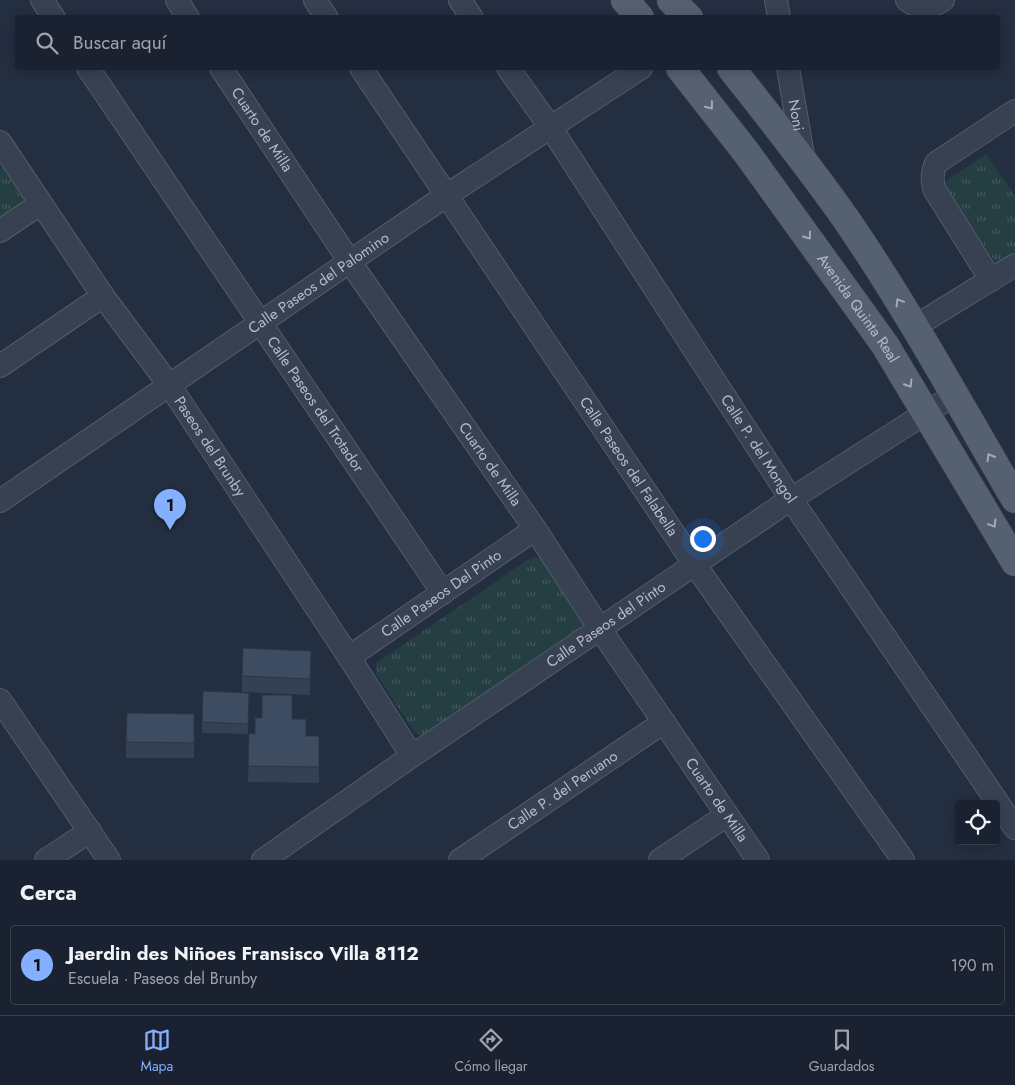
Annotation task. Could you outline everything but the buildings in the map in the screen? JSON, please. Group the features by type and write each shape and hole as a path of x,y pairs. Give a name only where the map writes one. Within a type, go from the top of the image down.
{"main road":[{"path":"625,0 638,15"},
{"path":"670,0 686,15"},
{"name":"Avenida Quinta Real","path":"682,70 746,152 859,306 927,413 1015,562"},
{"path":"733,70 804,161 851,226 914,327 1015,499"}],"street":[{"path":"42,0 52,15"},
{"path":"177,0 186,15"},
{"path":"315,0 325,15"},
{"path":"460,0 470,15"},
{"path":"776,0 778,15"},
{"path":"907,0 912,4 927,8 933,7 943,0"},
{"name":"Calle Paseos del Trotador","path":"89,70 262,322 443,593"},
{"name":"Cuarto de Milla","path":"223,70 350,262 535,529 600,629 758,860"},
{"name":"Calle Paseos del Falabella","path":"362,70 695,565 903,860"},
{"name":"Calle P. del Mongol","path":"509,70 551,128 791,499 1015,828"},
{"name":"Calle Paseos del Palomino","path":"0,501 447,195 638,70"},
{"name":"Noni","path":"788,70 804,161"},
{"path":"992,280 934,189 932,181 933,172 936,163 1015,111"},
{"name":"Paseos del Brunby","path":"0,142 103,296 170,386 412,756"},
{"path":"0,231 40,204"},
{"path":"914,327 1015,265"},
{"path":"0,366 103,296"},
{"name":"Calle Paseos del Pinto","path":"263,860 288,853 412,756 791,499 954,395"},
{"name":"Calle Paseos Del Pinto","path":"349,657 535,529"},
{"path":"0,700 109,860"},
{"name":"Calle P. del Peruano","path":"460,860 664,722"},
{"path":"660,860 727,815"},
{"path":"46,860 90,831"}],"green space":[{"path":"986,154 1015,196 1015,252 997,264 941,184"},
{"path":"4,166 28,201 0,221 0,167"},
{"path":"532,557 542,558 588,629 431,741 415,733 376,674 376,663"}],"place":[{"name":"Jaerdin des Niñoes Fransisco Villa 8112","path":"170,530"}]}
